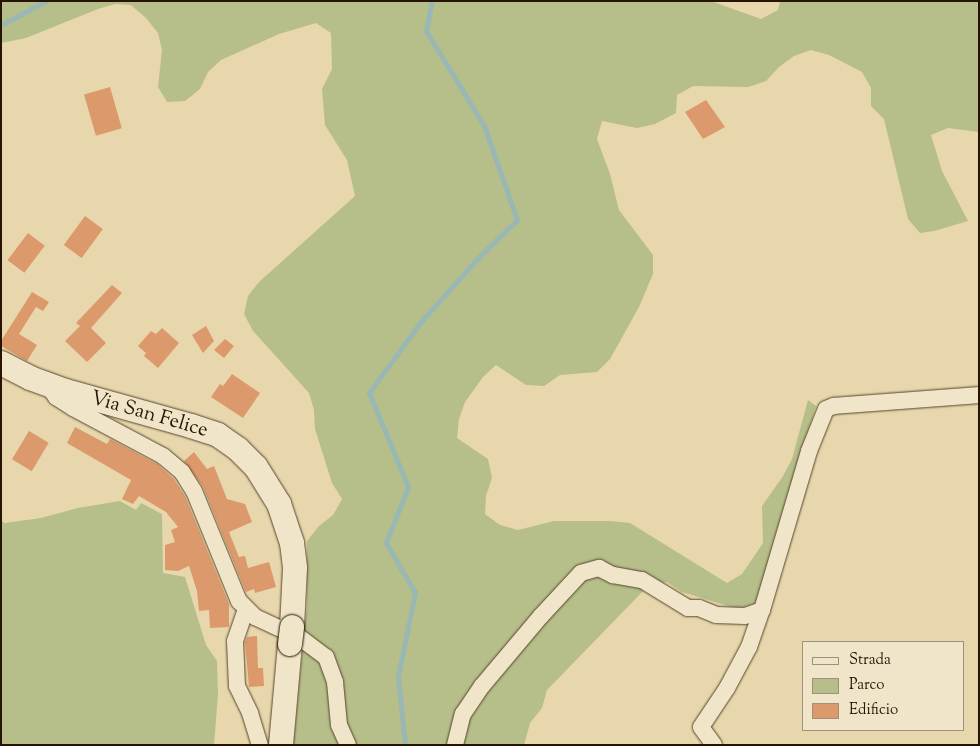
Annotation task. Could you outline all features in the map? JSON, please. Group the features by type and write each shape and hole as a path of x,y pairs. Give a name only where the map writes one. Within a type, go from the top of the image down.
{"street":[{"name":"Via San Felice","path":"1,363 30,378 47,384 218,435 238,449 256,467 279,504 292,543 295,568 291,634 280,745"},
{"path":"47,384 56,397 162,456 182,472 194,491 239,601 255,617 291,634 326,657 335,682 339,725 348,745"},
{"path":"714,745 701,727 727,688 749,647 762,610 809,451 826,409 834,406 979,395"},
{"path":"455,745 463,714 482,686 541,616 581,573 599,568 613,575 642,580 688,608 699,608 716,614 745,616 762,610"},
{"path":"246,609 235,641 237,686 250,713 260,745"}],"green space":[{"path":"1,1 711,1 761,19 778,10 780,1 979,1 979,132 948,128 931,135 942,171 968,221 920,233 908,219 884,119 871,106 871,88 862,72 829,55 811,50 794,56 779,67 766,81 748,87 693,86 677,95 676,113 655,124 637,128 602,121 597,139 610,174 619,210 653,255 653,274 639,307 610,359 597,372 560,375 544,386 526,385 496,365 483,377 465,402 459,419 457,438 488,459 492,478 486,496 485,514 500,525 518,530 554,521 630,523 727,583 742,574 763,543 762,506 783,476 792,459 808,400 816,406 756,603 738,609 682,592 667,582 649,585 547,690 542,708 530,723 524,745 293,745 307,605 307,541 319,526 333,515 342,499 332,483 315,429 314,410 309,393 253,331 244,314 248,296 259,282 355,196 347,160 325,125 322,89 332,69 331,33 316,23 279,34 221,60 208,72 200,89 185,101 167,102 158,87 162,50 158,33 146,18 131,5 115,4 26,38 1,43"},
{"path":"120,501 136,510 141,503 162,514 163,573 185,577 206,645 217,661 218,694 214,745 1,745 1,521 5,523 41,518 78,508"}],"building":[{"path":"110,87 122,128 96,136 84,94"},
{"path":"706,100 725,127 703,139 685,112"},
{"path":"85,216 103,229 82,258 64,245"},
{"path":"28,233 45,246 24,273 8,260"},
{"path":"112,285 122,293 91,328 106,343 87,362 65,341 80,326 76,323"},
{"path":"32,292 49,302 43,311 36,307 19,334 37,345 27,361 1,346 1,341"},
{"path":"206,326 214,341 203,353 192,335"},
{"path":"162,328 179,343 158,368 144,356 146,353 138,346 151,331 156,334"},
{"path":"225,339 234,346 224,358 214,350"},
{"path":"232,374 260,393 243,418 211,397 220,384 223,386"},
{"path":"75,427 107,444 110,439 157,464 174,479 185,496 229,604 229,627 210,628 209,610 199,611 197,591 189,566 178,571 165,570 165,545 175,542 171,530 178,527 166,512 139,496 133,504 122,499 131,480 67,443"},
{"path":"29,431 49,443 32,471 12,459"},
{"path":"194,452 207,469 214,466 227,499 245,504 252,522 229,532 239,557 245,556 248,568 269,562 276,587 255,593 254,589 246,592 203,487 184,461"},
{"path":"257,636 258,668 263,668 264,686 249,687 245,642 247,637"}],"waterway":[{"path":"1,25 46,1"},
{"path":"405,745 398,677 415,593 386,543 408,487 369,393 420,323 478,258 517,220 484,126 426,31 432,1"}]}
